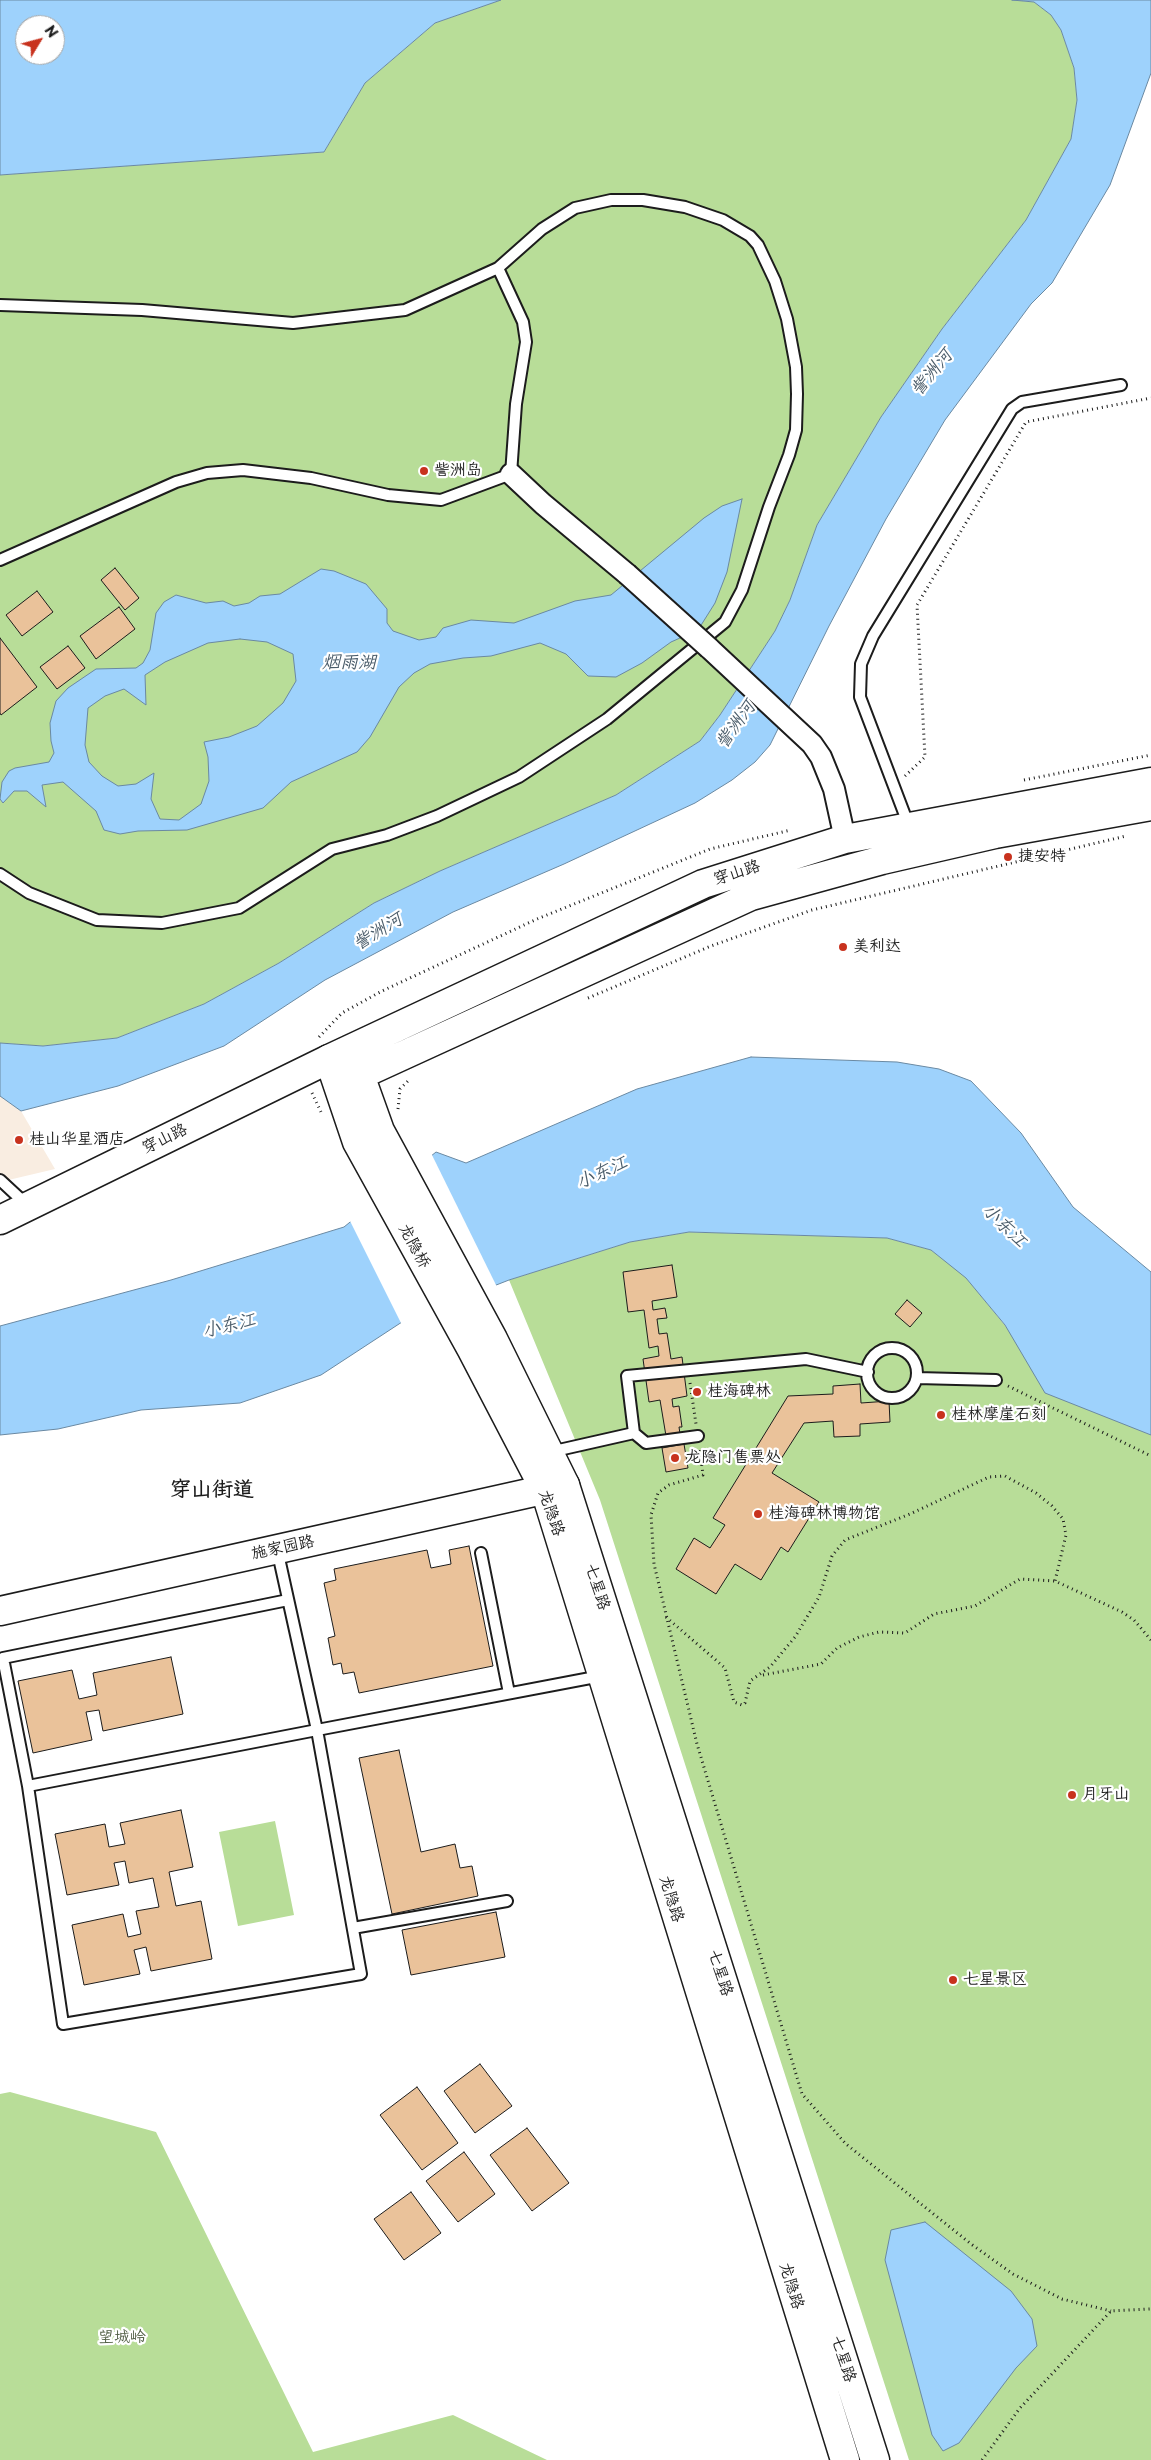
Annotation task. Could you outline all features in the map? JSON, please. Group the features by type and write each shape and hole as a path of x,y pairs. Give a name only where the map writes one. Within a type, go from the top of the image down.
{"main road":[{"name":"穿山路","path":"345,1067 703,884 845,839 1151,782"},
{"name":"穿山路","path":"0,1220 345,1067 752,896 882,860 995,834 1151,806"},
{"path":"345,1067 379,1130"},
{"name":"龙隐桥","path":"379,1130 482,1345"},
{"name":"龙隐路","path":"482,1345 549,1452 555,1488 613,1673 845,2460"},
{"name":"龙隐路","path":"482,1345 555,1488"},
{"name":"施家园路","path":"0,1611 555,1488"},
{"name":"七星路","path":"613,1673 875,2460"}],"street":[{"path":"511,474 543,504 627,574 737,673 812,744 828,770 845,839"}],"lane":[{"path":"0,305 142,310 293,324 405,310 498,268 542,229 576,208 611,200 643,200 685,207 722,220 750,236 758,245 775,281 789,328 796,367 796,430 742,590 725,622 607,719 519,777 429,819 387,835 332,849 239,908 162,923 97,920 29,893 0,874"},
{"path":"0,560 176,482 207,473 243,470 311,478 388,495 441,500 511,474 516,404 526,342 523,322 498,268"},
{"path":"909,827 860,696 861,664 873,636 1012,409 1022,402 1120,385"},
{"path":"0,1180 28,1206"},
{"path":"894,1348 909,1355 917,1369 917,1378 909,1392 902,1396 886,1397 873,1388 869,1382 868,1372 872,1359 878,1353 894,1348"},
{"path":"698,1436 646,1443 634,1433 627,1376 806,1359 868,1372"},
{"path":"917,1378 996,1380"},
{"path":"549,1452 634,1433"},
{"path":"277,1549 317,1730 362,1974 63,2024 28,1786 3,1658 288,1600"},
{"path":"481,1553 509,1693"},
{"path":"28,1786 613,1673"},
{"path":"353,1928 507,1901"}],"path":[{"path":"894,786 925,757 917,605 1026,422 1151,398"},
{"path":"586,999 710,946 812,910 1132,834"},
{"path":"379,1130 398,1107 400,1089 416,1072"},
{"path":"688,1370 703,1475 669,1485 658,1493 651,1515 654,1564 697,1744 802,2094 846,2144 971,2244 1013,2274 1062,2298 1110,2311 1151,2309"},
{"path":"996,1380 1151,1456"},
{"path":"761,1675 795,1637 819,1597 832,1556 846,1540 910,1514 989,1477 1005,1476 1024,1484 1052,1506 1062,1520 1066,1535 1055,1581"},
{"path":"665,1616 724,1668 734,1702 739,1706 745,1703 750,1681 761,1675 821,1664 837,1648 859,1637 879,1632 905,1633 934,1614 975,1606 1020,1579 1055,1581 1122,1612 1134,1620 1151,1640"},
{"path":"982,2460 1020,2408 1110,2311"}],"shaded area":[{"name":"桂山华星酒店","path":"0,1096 21,1111 55,1169 0,1182"}],"green space":[{"name":"訾洲岛","path":"501,0 1012,0 1034,2 1051,15 1061,30 1074,68 1077,100 1071,139 1026,220 942,329 881,417 817,525 790,600 775,631 720,715 700,741 616,795 440,871 374,903 279,963 204,1004 117,1038 43,1046 0,1043 0,175 324,152 365,83 435,23"},
{"name":"七星景区","path":"689,1232 887,1238 931,1250 964,1275 1012,1334 1100,1413 1151,1435 1151,2460 909,2460 600,1500 509,1280 630,1242"},
{"path":"275,1821 294,1915 238,1926 219,1832"},
{"name":"望城岭","path":"10,2092 156,2132 313,2452 453,2415 547,2460 0,2460 0,2094"}],"water":[{"path":"0,0 501,0 435,23 365,83 324,152 0,175"},
{"name":"訾洲河","path":"1012,0 1151,0 1151,73 1110,185 1052,283 1031,304 945,420 886,519 829,626 770,745 755,762 732,780 695,803 564,864 453,912 325,980 224,1046 118,1086 21,1111 0,1096 0,1043 43,1046 117,1038 204,1004 279,963 374,903 440,871 616,795 700,741 720,715 775,631 790,600 817,525 881,417 942,329 1026,220 1071,139 1077,100 1074,68 1061,30 1051,15 1034,2"},
{"name":"烟雨湖","path":"742,499 727,572 715,603 698,630 671,642 642,663 616,677 588,676 566,654 540,643 491,656 463,658 430,664 414,673 399,687 370,737 357,752 291,782 263,808 187,830 138,831 120,834 104,830 96,811 63,782 42,785 46,807 27,791 14,791 3,803 0,799 2,782 9,771 15,768 49,762 54,753 50,723 56,701 68,688 96,669 136,668 143,663 150,650 156,613 164,602 176,595 206,603 223,601 234,606 249,603 260,596 280,594 321,569 334,571 366,584 387,609 387,623 393,631 419,640 436,637 443,628 471,620 514,623 575,601 611,595 704,518 722,506","holes":["240,639 267,642 293,654 296,681 283,703 257,726 229,737 204,742 208,757 209,781 201,804 179,820 160,819 151,799 154,773 136,784 118,786 102,776 89,762 85,745 88,708 105,696 124,689 146,705 145,675 165,662 208,643"]},
{"name":"小东江","path":"751,1057 897,1062 939,1069 971,1081 1021,1133 1073,1207 1151,1272 1151,1435 1045,1393 1005,1325 966,1278 931,1250 887,1238 689,1232 630,1242 509,1280 402,1322 321,1375 240,1403 141,1410 58,1429 0,1435 0,1326 171,1280 344,1227 436,1152 466,1163 637,1089"},
{"path":"925,2222 1011,2291 1032,2319 1037,2346 1016,2368 959,2443 943,2451 932,2435 885,2260 891,2230"}],"pier":[{"path":"431,1153 497,1287 402,1325 349,1219"}],"building":[{"path":"115,568 139,598 125,610 101,580"},
{"path":"37,591 53,612 22,636 6,615"},
{"path":"119,607 135,629 96,659 80,636"},
{"path":"0,638 37,687 1,715 0,713"},
{"path":"68,646 85,668 57,689 40,667"},
{"path":"672,1265 677,1297 652,1301 653,1310 665,1308 667,1318 657,1319 659,1334 667,1333 671,1359 682,1357 687,1396 672,1399 673,1407 679,1406 682,1427 679,1427 680,1434 666,1436 660,1400 649,1402 643,1359 659,1356 658,1346 649,1348 644,1310 628,1312 623,1272"},
{"path":"907,1300 922,1313 910,1327 895,1314"},
{"path":"860,1384 861,1403 889,1401 890,1422 860,1424 860,1436 834,1437 833,1421 804,1423 772,1473 819,1502 788,1552 781,1547 761,1580 735,1564 716,1594 676,1569 694,1538 710,1548 725,1525 713,1518 788,1396 833,1394 833,1386"},
{"name":"龙隐门售票处","path":"684,1444 688,1468 666,1472 662,1448"},
{"path":"469,1546 493,1666 359,1693 354,1672 343,1674 341,1663 333,1665 328,1638 335,1636 324,1583 336,1580 334,1569 427,1550 431,1568 451,1564 449,1550"},
{"path":"171,1657 183,1714 103,1731 99,1710 86,1712 92,1740 33,1753 18,1681 72,1670 79,1699 97,1695 93,1673"},
{"path":"399,1750 421,1852 455,1844 460,1868 472,1866 478,1896 392,1914 359,1758"},
{"path":"181,1810 193,1867 169,1872 176,1906 201,1901 212,1959 151,1971 146,1947 134,1950 140,1974 84,1985 72,1925 123,1914 128,1937 141,1934 136,1911 159,1907 153,1878 129,1883 125,1861 114,1863 119,1885 67,1895 55,1834 105,1824 109,1847 125,1844 120,1823"},
{"path":"496,1912 505,1957 411,1975 402,1930"},
{"path":"480,2064 512,2106 475,2133 444,2091"},
{"path":"417,2087 458,2143 422,2170 380,2115"},
{"path":"527,2128 569,2183 532,2211 490,2155"},
{"path":"464,2152 495,2194 458,2222 426,2181"},
{"path":"411,2192 441,2233 404,2260 374,2219"}],"place":[{"name":"訾洲岛","path":"424,471"},
{"name":"捷安特","path":"1008,857"},
{"name":"美利达","path":"843,947"},
{"name":"桂山华星酒店","path":"19,1140"},
{"name":"桂海碑林","path":"697,1392"},
{"name":"桂林摩崖石刻","path":"941,1415"},
{"name":"龙隐门售票处","path":"675,1458"},
{"name":"桂海碑林博物馆","path":"758,1514"},
{"name":"月牙山","path":"1072,1795"},
{"name":"七星景区","path":"953,1980"}],"district":[{"name":"穿山街道","path":"212,1490"}]}
